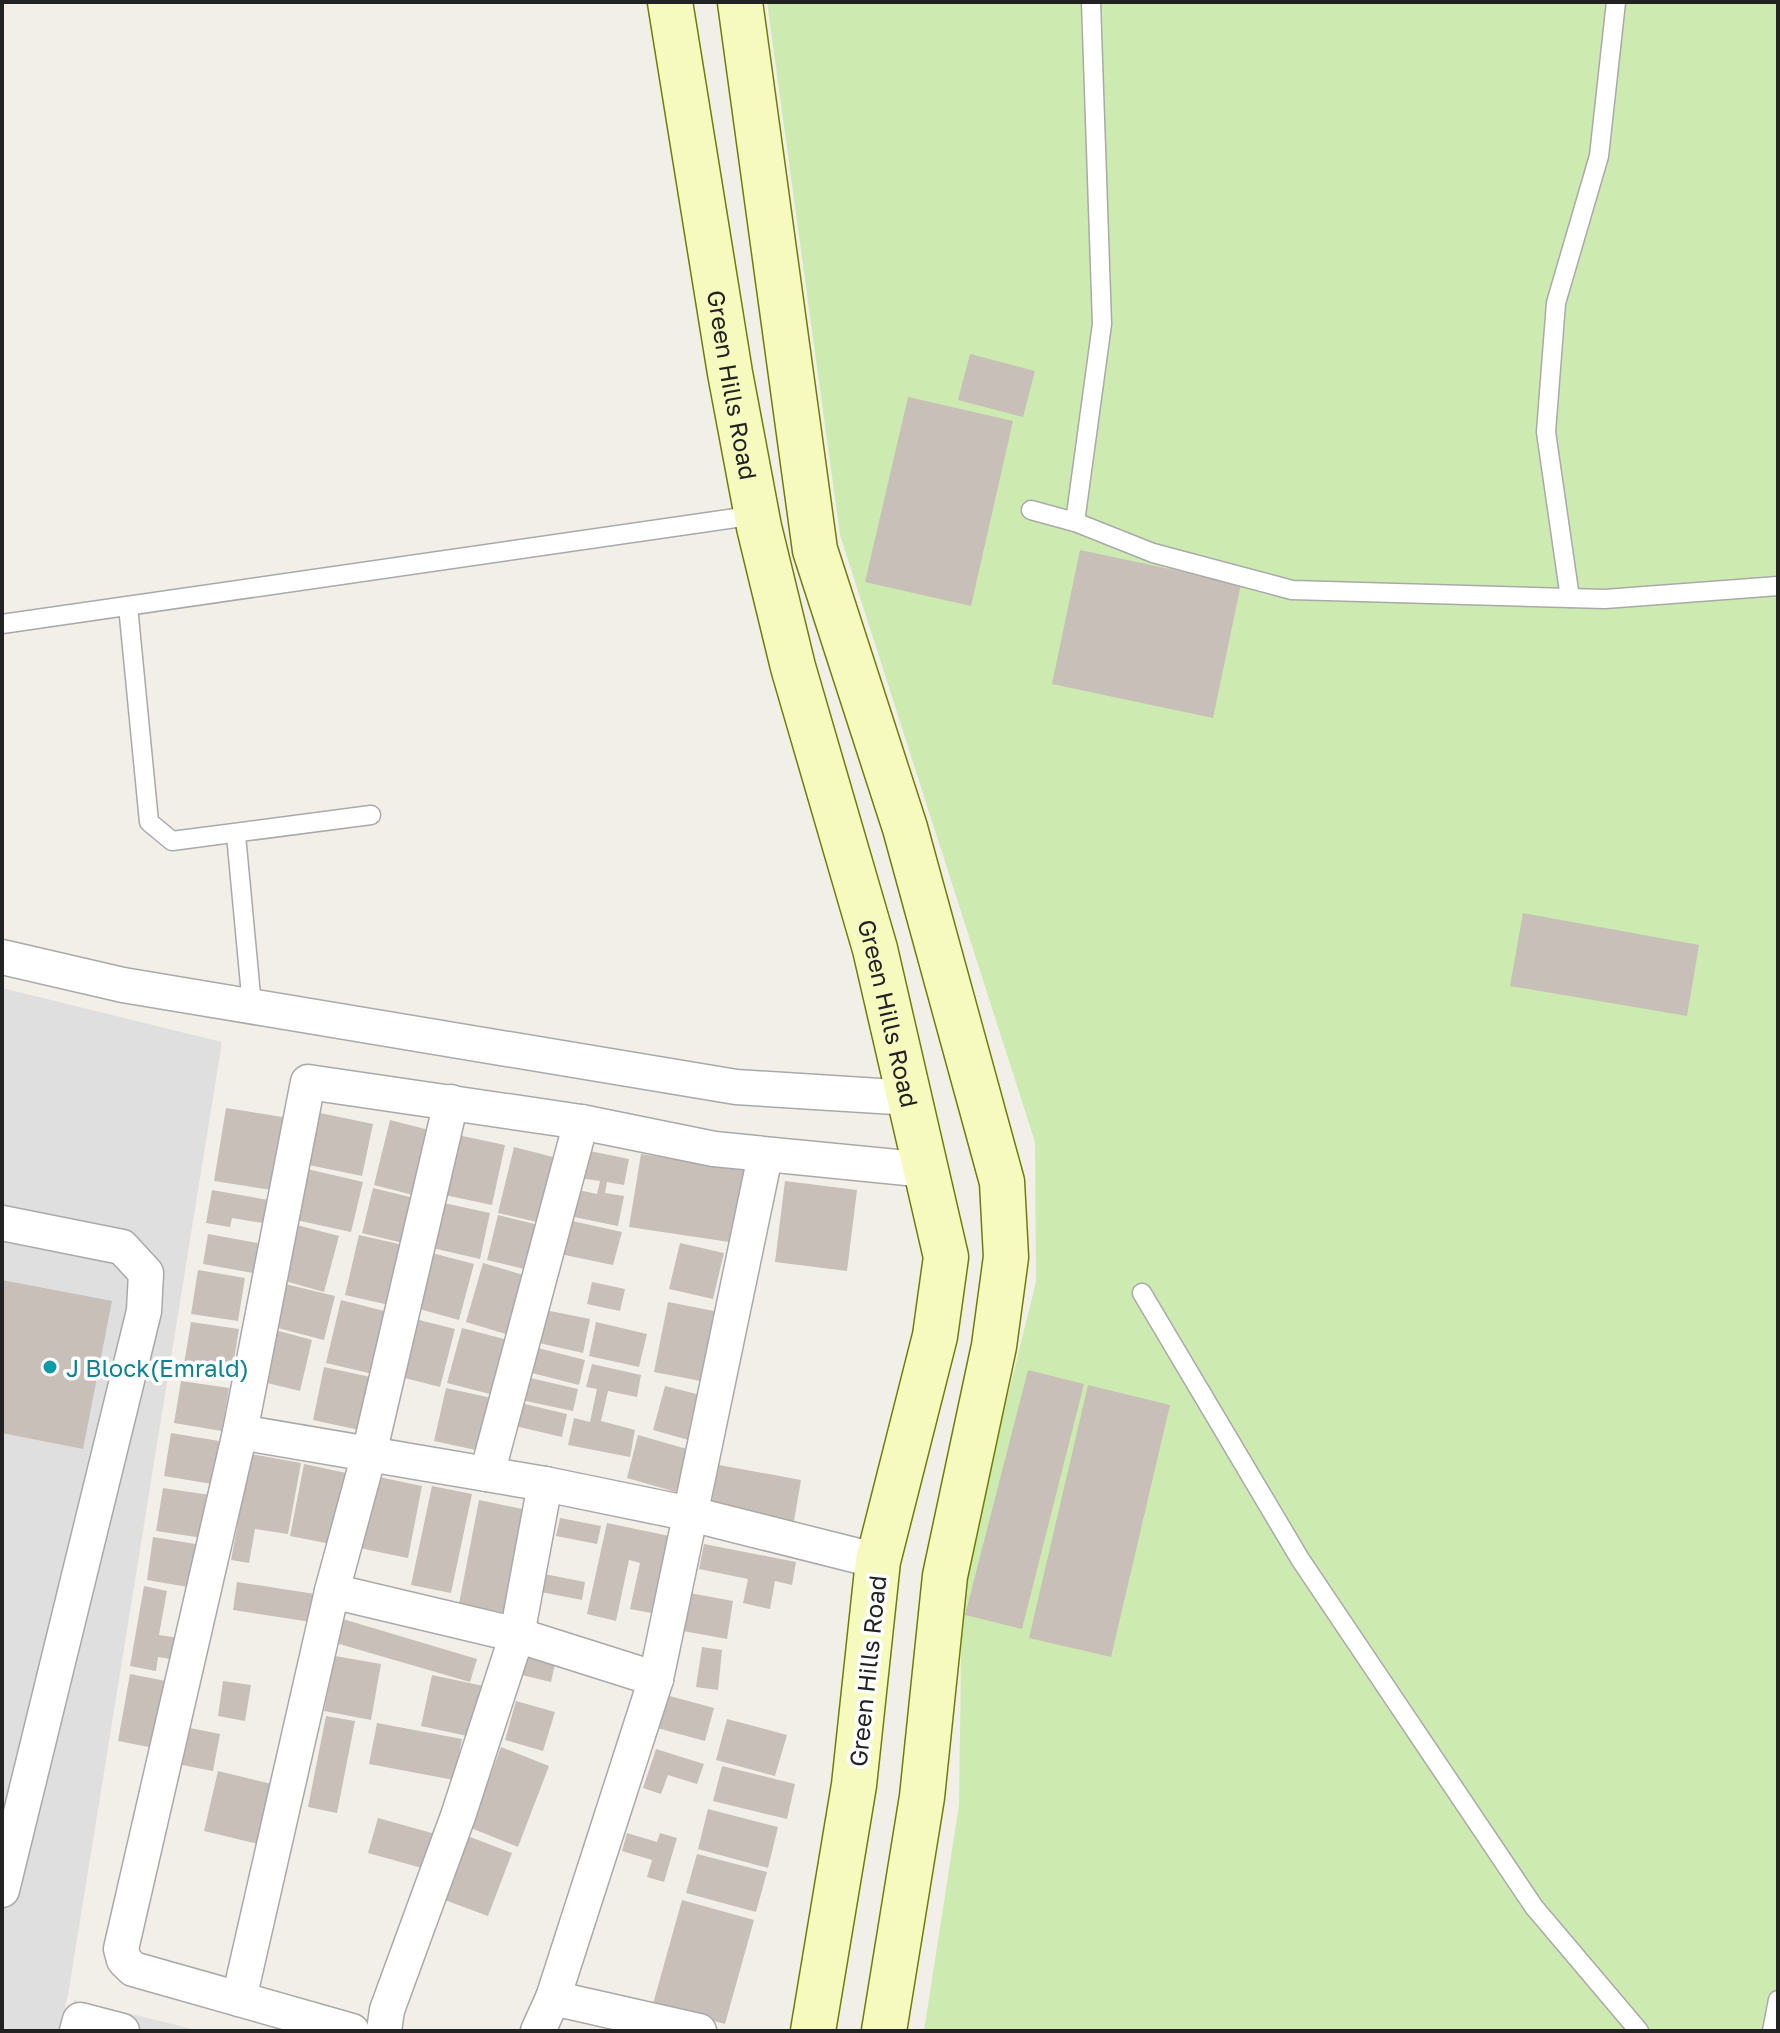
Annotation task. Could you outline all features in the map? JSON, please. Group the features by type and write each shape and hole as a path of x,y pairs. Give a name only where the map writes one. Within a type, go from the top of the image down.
{"street":[{"name":"Green Hills Road","path":"670,2 756,515 793,667 847,848 911,1098 946,1257 935,1336 878,1561 854,1785 813,2031"},
{"path":"740,2 815,550 905,828 1002,1182 1006,1257 994,1346 945,1576 922,1797 884,2031"},
{"path":"847,848 905,828"},
{"path":"2,957 123,985 736,1087 911,1098"},
{"path":"352,2031 133,1969 124,1960 121,1949 240,1432 308,1082 581,1122 765,1156 927,1170"},
{"path":"239,1999 332,1591 369,1454 451,1102"},
{"path":"487,1474 581,1122"},
{"path":"538,2031 553,1998 656,1679 765,1156"},
{"path":"2,1223 122,1247 146,1273 144,1311 17,1756 2,1890"},
{"path":"240,1432 545,1484 691,1514 878,1561"},
{"path":"384,2031 387,2010 458,1816 517,1635 545,1484"},
{"path":"332,1591 517,1635 656,1679"},
{"path":"553,1998 699,2031"},
{"path":"77,2031 80,2020 122,2031"}],"lane":[{"path":"1075,522 1102,324 1091,2"},
{"path":"1570,598 1546,432 1556,303 1599,156 1616,2"},
{"path":"1031,510 1075,522 1153,553 1292,590 1605,599 1778,586"},
{"path":"2,624 756,515"},
{"path":"128,606 149,822 172,841 371,815"},
{"path":"236,835 252,1006"},
{"path":"1142,1293 1300,1559 1534,1907 1639,2031"},
{"path":"1772,2031 1778,2000"}],"shaded area":[{"path":"2,988 222,1042 68,1995 59,2031 2,2031"},
{"path":"74,2000 201,2031 67,2031"}],"green space":[{"path":"767,2 1778,2 1778,2031 924,2031 959,1805 962,1581 1036,1282 1035,1142 840,535"}],"building":[{"path":"970,354 1035,371 1023,417 958,400"},
{"path":"908,397 1013,421 971,606 865,582"},
{"path":"1080,550 1241,584 1213,718 1052,684"},
{"path":"1523,913 1699,945 1687,1016 1510,986"},
{"path":"226,1108 289,1118 278,1191 214,1181"},
{"path":"320,1113 373,1124 362,1176 309,1165"},
{"path":"390,1120 433,1131 417,1196 374,1185"},
{"path":"453,1134 505,1145 492,1205 440,1194"},
{"path":"514,1147 557,1158 541,1223 498,1213"},
{"path":"585,1150 629,1159 624,1185 607,1182 605,1193 624,1196 618,1226 569,1216 574,1189 597,1194 600,1181 579,1178"},
{"path":"641,1154 747,1170 736,1243 629,1227"},
{"path":"307,1169 363,1182 351,1232 296,1220"},
{"path":"785,1181 857,1190 847,1271 775,1262"},
{"path":"373,1188 414,1198 403,1243 362,1233"},
{"path":"212,1190 274,1201 269,1224 232,1218 230,1227 206,1223"},
{"path":"439,1202 490,1213 480,1259 428,1247"},
{"path":"498,1215 539,1225 528,1270 487,1260"},
{"path":"568,1220 622,1232 613,1265 560,1254"},
{"path":"293,1224 339,1236 324,1292 278,1279"},
{"path":"208,1234 258,1243 253,1273 203,1264"},
{"path":"359,1235 403,1245 389,1305 345,1295"},
{"path":"680,1243 724,1253 713,1299 669,1289"},
{"path":"428,1252 474,1264 459,1320 412,1307"},
{"path":"483,1263 527,1276 509,1335 466,1322"},
{"path":"198,1270 245,1278 238,1321 191,1314"},
{"name":"J Block(Emrald)","path":"2,1280 112,1301 83,1449 2,1433"},
{"path":"592,1282 625,1289 620,1311 587,1304"},
{"path":"281,1283 335,1296 324,1340 270,1326"},
{"path":"341,1300 388,1312 373,1374 326,1363"},
{"path":"668,1302 719,1312 706,1382 654,1372"},
{"path":"545,1310 590,1319 583,1353 539,1343"},
{"path":"411,1318 455,1329 440,1387 397,1376"},
{"path":"191,1322 239,1329 232,1372 184,1364"},
{"path":"596,1322 647,1334 639,1367 589,1356"},
{"path":"268,1328 312,1340 300,1391 255,1380"},
{"path":"462,1328 508,1340 494,1395 447,1383"},
{"path":"534,1347 585,1360 579,1385 528,1372"},
{"path":"592,1364 641,1375 637,1397 608,1391 601,1421 635,1430 630,1457 568,1445 574,1418 590,1422 597,1389 586,1387"},
{"path":"324,1367 375,1378 364,1431 313,1420"},
{"path":"1028,1370 1084,1384 1022,1629 965,1615"},
{"path":"526,1377 578,1389 573,1411 521,1400"},
{"path":"181,1381 229,1388 222,1431 174,1423"},
{"path":"1088,1385 1170,1405 1111,1657 1029,1638"},
{"path":"665,1386 704,1396 692,1441 653,1430"},
{"path":"446,1388 496,1399 485,1452 434,1441"},
{"path":"521,1403 567,1414 562,1437 515,1426"},
{"path":"171,1433 219,1441 212,1484 164,1476"},
{"path":"638,1435 687,1449 676,1492 627,1478"},
{"path":"251,1454 301,1463 288,1534 255,1529 249,1563 231,1560"},
{"path":"304,1464 351,1474 336,1545 290,1536"},
{"path":"719,1465 801,1480 794,1521 711,1506"},
{"path":"374,1476 422,1486 408,1558 359,1548"},
{"path":"432,1486 472,1494 451,1593 411,1585"},
{"path":"163,1488 210,1495 203,1538 156,1531"},
{"path":"479,1500 532,1511 511,1614 459,1604"},
{"path":"560,1518 601,1526 597,1544 556,1536"},
{"path":"607,1523 679,1538 656,1614 630,1609 640,1563 629,1560 616,1621 587,1614"},
{"path":"153,1537 201,1545 194,1588 147,1580"},
{"path":"704,1544 796,1562 792,1585 775,1581 770,1609 743,1603 748,1579 699,1569"},
{"path":"544,1574 585,1582 582,1600 541,1592"},
{"path":"237,1582 315,1594 311,1622 233,1610"},
{"path":"144,1586 167,1591 159,1635 186,1639 182,1661 158,1657 156,1671 130,1666"},
{"path":"679,1591 733,1601 727,1639 672,1629"},
{"path":"336,1617 477,1659 470,1682 329,1641"},
{"path":"702,1647 722,1650 718,1690 696,1687"},
{"path":"528,1653 556,1660 551,1682 522,1675"},
{"path":"335,1656 381,1664 371,1720 324,1711"},
{"path":"130,1674 166,1681 154,1748 118,1741"},
{"path":"432,1675 488,1687 476,1738 421,1726"},
{"path":"223,1681 251,1685 245,1721 218,1716"},
{"path":"655,1692 714,1708 705,1741 646,1725"},
{"path":"516,1701 555,1712 543,1751 505,1740"},
{"path":"326,1716 355,1721 337,1813 308,1807"},
{"path":"727,1719 787,1735 775,1776 716,1760"},
{"path":"377,1723 462,1739 454,1780 369,1764"},
{"path":"190,1728 220,1734 213,1771 182,1765"},
{"path":"501,1747 549,1766 518,1847 471,1828"},
{"path":"656,1749 704,1764 697,1784 668,1775 661,1794 643,1788"},
{"path":"722,1766 795,1784 787,1819 713,1801"},
{"path":"218,1771 276,1785 262,1845 204,1831"},
{"path":"708,1809 778,1827 768,1868 698,1849"},
{"path":"378,1818 439,1835 429,1870 368,1853"},
{"path":"627,1833 657,1842 660,1833 677,1838 664,1882 647,1877 652,1860 622,1851"},
{"path":"465,1835 512,1853 488,1916 442,1899"},
{"path":"697,1854 767,1872 756,1912 686,1893"},
{"path":"682,1900 754,1920 725,2024 653,2004"}],"place":[{"name":"J Block(Emrald)","path":"50,1367"}]}
